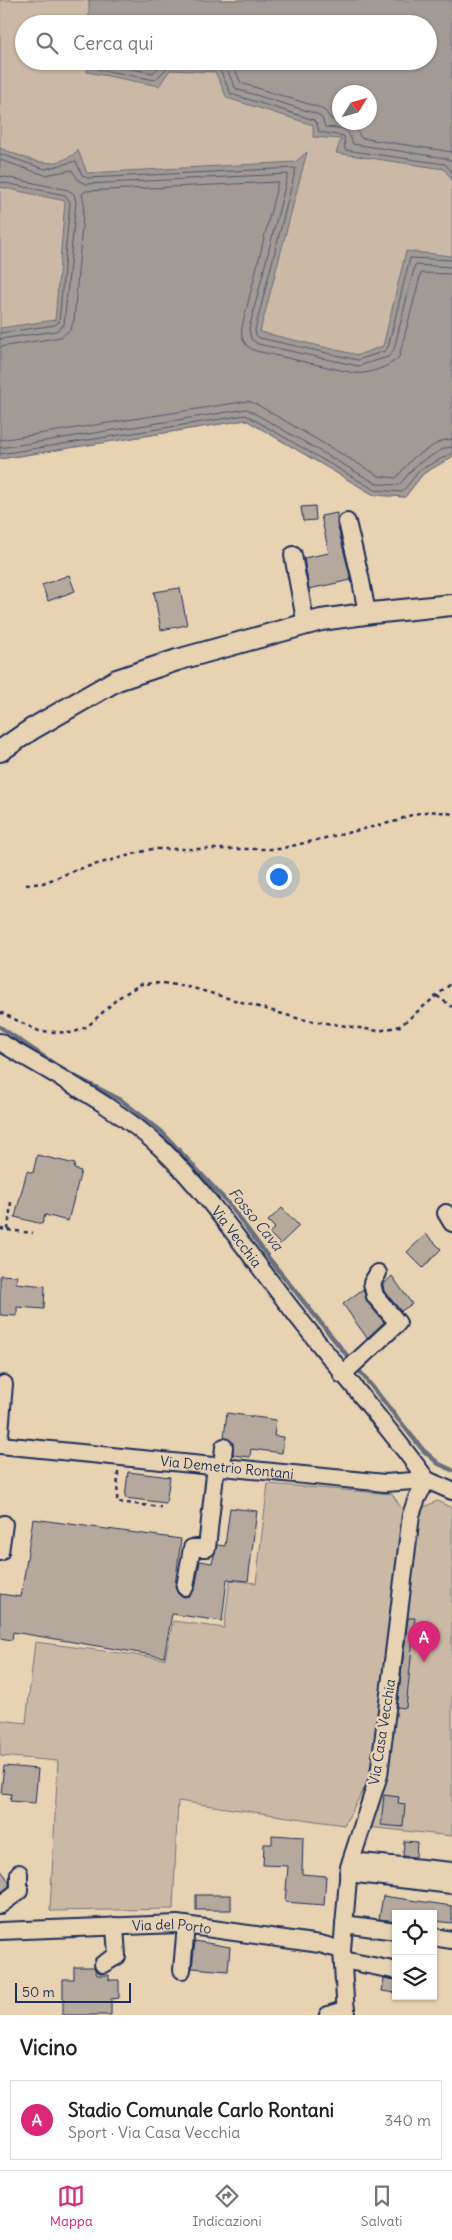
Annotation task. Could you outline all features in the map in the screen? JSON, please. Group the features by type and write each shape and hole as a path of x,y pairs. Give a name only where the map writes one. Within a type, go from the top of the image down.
{"main road":[{"path":"0,751 32,729 117,680 177,660 306,625 366,613 452,605"}],"street":[{"path":"347,522 360,576 366,613"},
{"path":"293,555 306,625"},
{"name":"Via Vecchia","path":"0,1042 112,1110 163,1150 196,1185 351,1367 402,1446 427,1480"},
{"path":"351,1367 398,1323 376,1296 372,1283 378,1273"},
{"path":"0,1433 4,1384"},
{"name":"Via Demetrio Rontani","path":"0,1445 219,1465 385,1483 427,1480 452,1491"},
{"path":"185,1587 192,1548 207,1548 219,1465 224,1446"},
{"name":"Via Casa Vecchia","path":"346,2012 342,1955 349,1867 379,1775 411,1516 416,1498 427,1480"},
{"path":"0,1552 4,1524"},
{"path":"349,1867 452,1871"},
{"path":"349,1867 452,1885"},
{"path":"0,1905 19,1891 19,1873"},
{"path":"344,1924 392,1931"},
{"path":"182,1970 186,1925"},
{"name":"Via del Porto","path":"0,1931 186,1925 320,1944 342,1955 392,1970"},
{"path":"104,1964 117,1956 115,1926"},
{"path":"437,1938 452,1940"},
{"path":"328,2015 346,2012"}],"path":[{"path":"26,884 44,883 79,869 152,849 279,850 397,820 414,812 442,811 452,814"},
{"path":"0,1012 39,1031 50,1030 73,1033 88,1026 118,998 141,984 163,983 193,988 300,1019 379,1031 400,1026 452,984"},
{"path":"437,996 452,1007"},
{"path":"8,1230 11,1202"},
{"path":"0,1229 33,1233"},
{"path":"119,1456 117,1502 161,1507"}],"shaded area":[{"path":"0,0 452,0 452,457 423,474 405,497 374,495 246,420 0,459"},
{"path":"268,1484 392,1494 404,1512 373,1773 344,1825 178,1801 173,1909 50,1911 58,1761 0,1756 0,1720 26,1723 35,1642 165,1659 173,1621 224,1628 230,1580 256,1583"},
{"path":"437,1501 452,1508 452,1836 368,1827 418,1514 422,1508"}],"water":[{"path":"89,0 452,0 452,180 444,169 336,153 341,139 313,137 313,125 227,98 215,72 170,70 437,70 437,15 89,15"},
{"path":"88,70 170,70 159,86 87,72"},
{"path":"0,148 40,162 50,163 69,157 78,150 87,173 295,162 307,152 260,332 358,355 383,346 406,251 452,256 452,457 423,474 405,497 374,495 246,420 0,459 0,328 55,320 65,201 0,187"}],"building":[{"path":"315,506 316,520 303,521 301,507"},
{"path":"337,513 337,524 351,580 309,589 304,558 329,553 321,516"},
{"path":"69,575 75,591 48,601 42,585"},
{"path":"180,588 187,625 161,630 154,592"},
{"path":"37,1155 75,1164 74,1169 81,1171 68,1221 45,1215 42,1224 15,1217 27,1171 33,1173"},
{"path":"282,1208 299,1226 280,1244 269,1233 275,1228 268,1221"},
{"path":"426,1234 441,1249 423,1268 407,1252"},
{"path":"0,1275 17,1276 16,1283 45,1286 44,1309 17,1307 17,1316 0,1315"},
{"path":"392,1276 412,1304 401,1311 384,1291 383,1285"},
{"path":"363,1289 367,1302 384,1322 367,1338 343,1304"},
{"path":"227,1413 276,1420 274,1436 284,1437 282,1453 251,1449 250,1457 233,1455 233,1443 224,1437"},
{"path":"128,1472 170,1477 166,1503 125,1498"},
{"path":"230,1508 257,1511 248,1581 227,1579 222,1621 172,1614 164,1657 13,1632 12,1640 0,1638 0,1594 21,1597 33,1519 181,1539 175,1586 178,1594 184,1597 189,1596 195,1589 200,1561 212,1563 217,1545 225,1546"},
{"path":"408,1618 415,1618 406,1708 397,1707"},
{"path":"4,1766 38,1769 35,1803 10,1801 11,1794 1,1793"},
{"path":"384,1795 399,1797 398,1803 405,1804 403,1827 381,1825"},
{"path":"272,1835 303,1837 302,1874 326,1876 324,1905 285,1902 288,1866 263,1865 264,1844 272,1844"},
{"path":"404,1841 417,1842 416,1857 403,1856"},
{"path":"0,1869 9,1881 9,1886 0,1893"},
{"path":"196,1895 231,1895 231,1910 196,1910"},
{"path":"383,1896 452,1906 452,1923 437,1921 437,1910 392,1910 392,1921 379,1919"},
{"path":"195,1941 230,1947 228,1971 192,1968"},
{"path":"74,1967 94,1967 97,1975 109,1975 109,1980 119,1980 119,1998 111,1999 111,2015 63,2015 63,1979 74,1979"},
{"path":"384,1978 392,1979 392,1992 382,1991"}],"waterway":[{"name":"Fosso Cava","path":"0,1027 68,1073 121,1100 161,1131 229,1204 271,1261 423,1450 439,1464 452,1470"}],"place":[{"name":"Stadio Comunale Carlo Rontani","path":"424,1662"}]}
